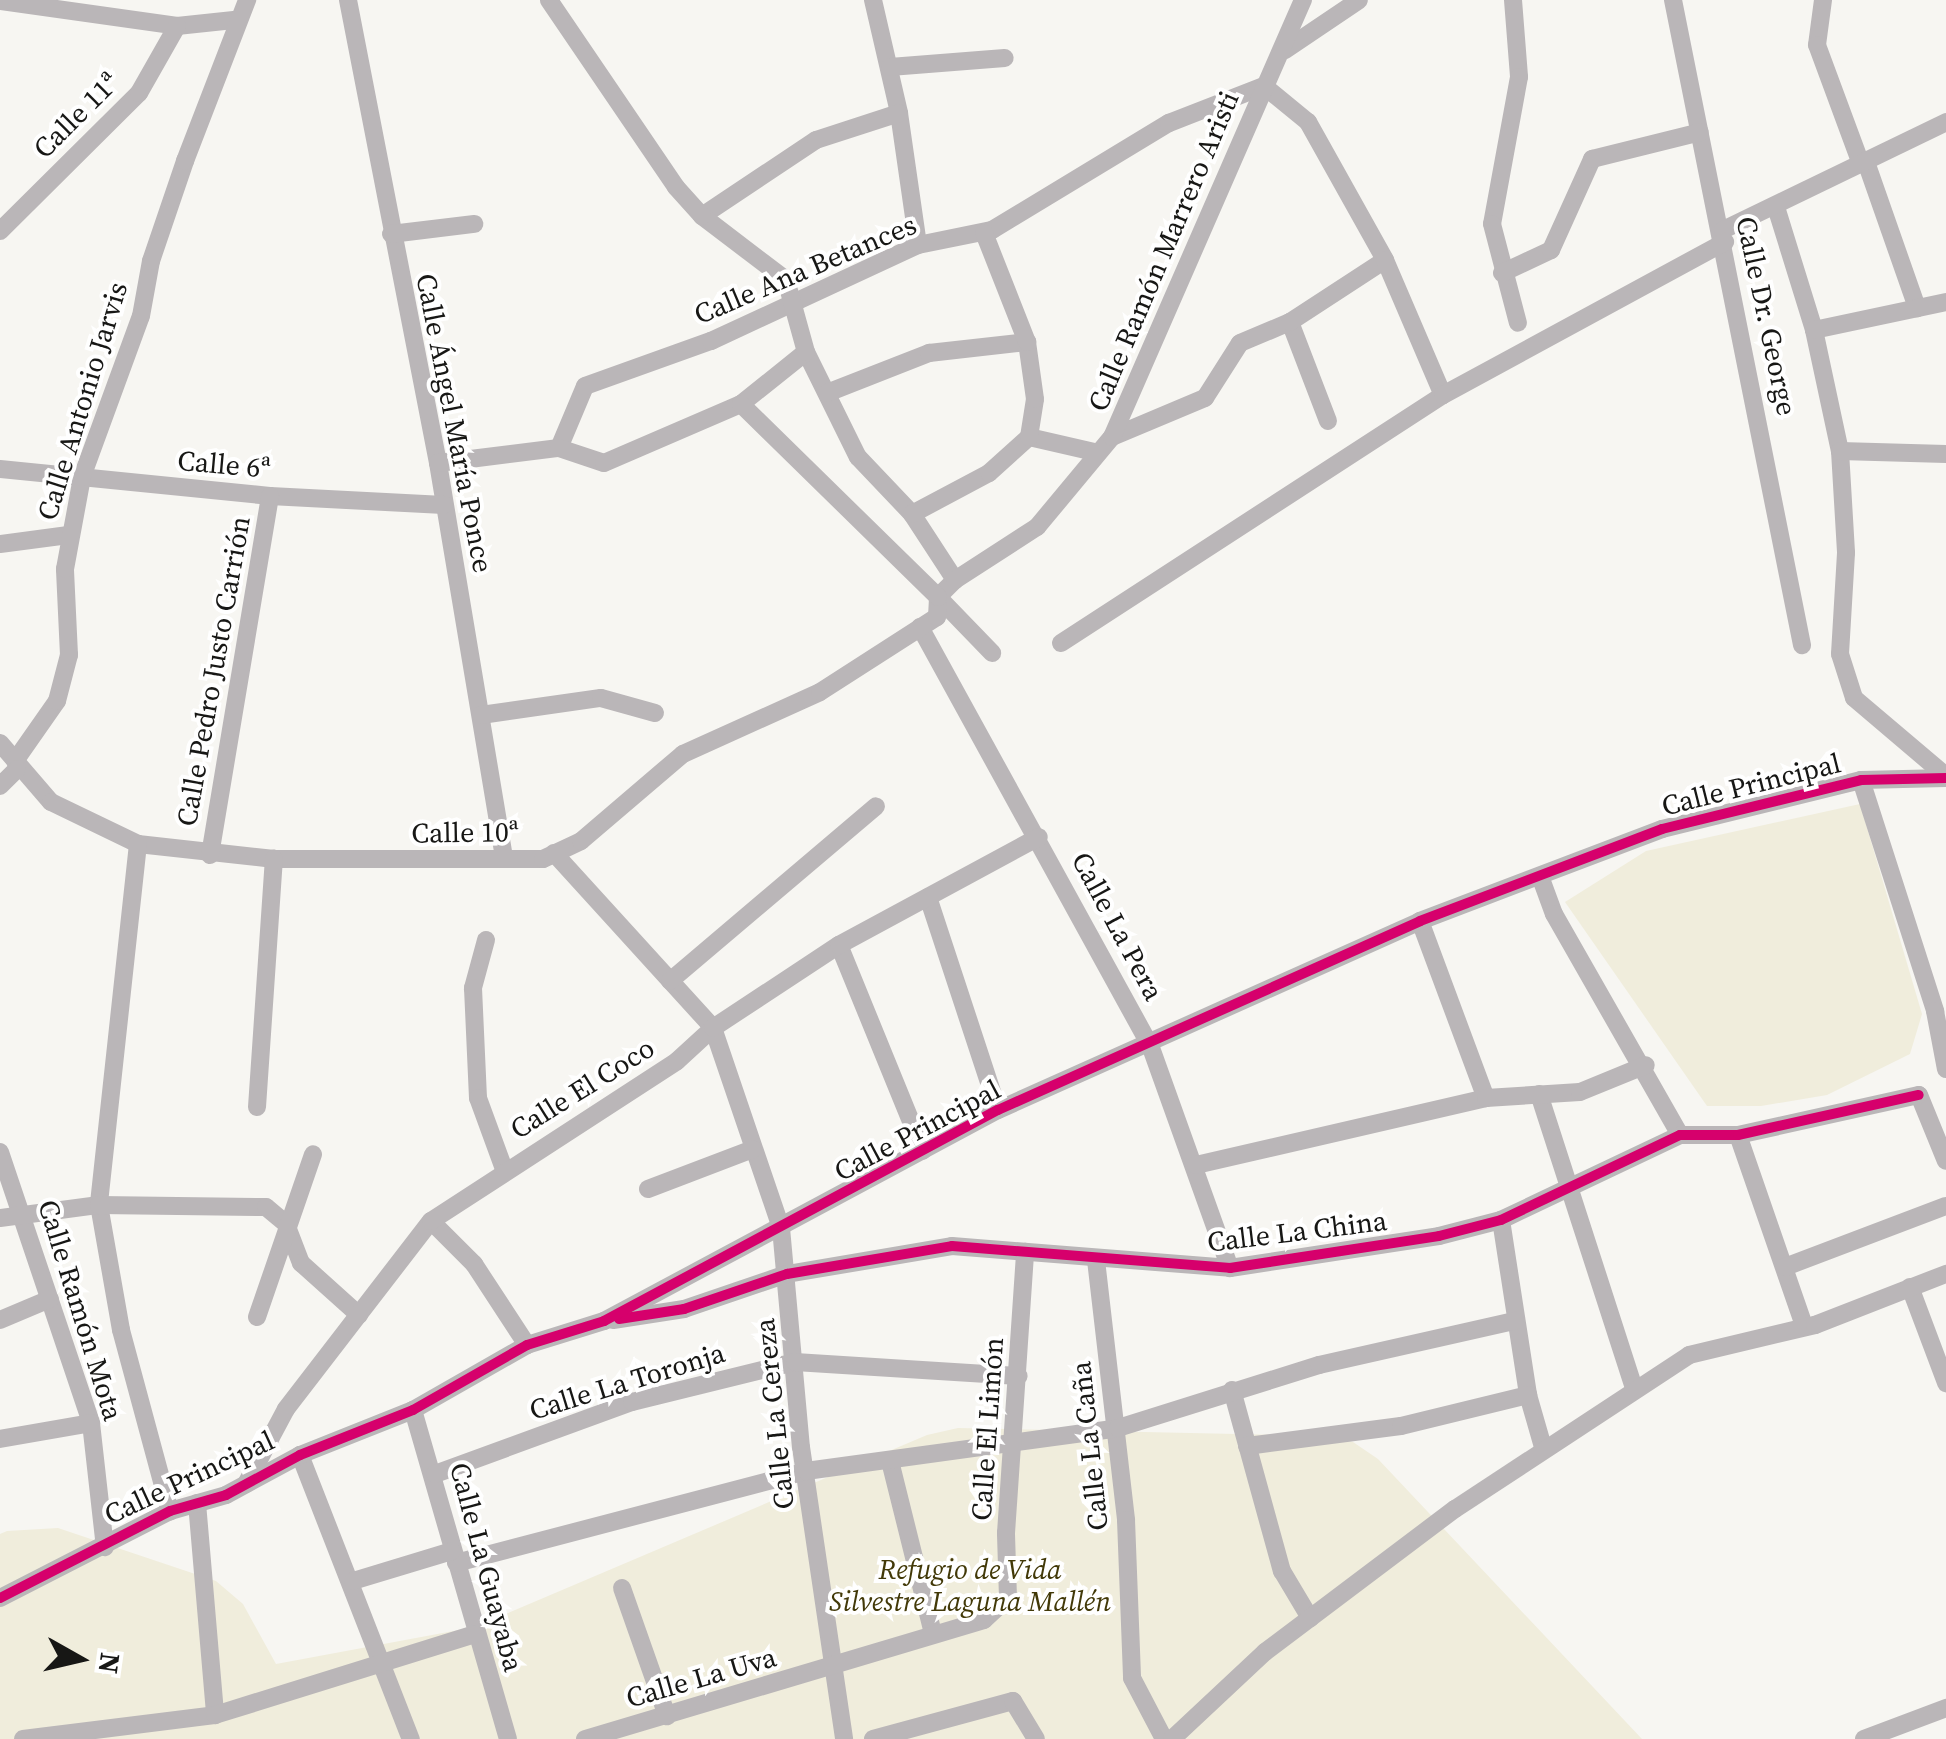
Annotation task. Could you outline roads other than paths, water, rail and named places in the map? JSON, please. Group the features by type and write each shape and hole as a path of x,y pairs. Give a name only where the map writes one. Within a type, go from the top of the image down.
{"street":[{"name":"Calle Antonio Jarvis","path":"0,786 57,702 69,655 68,535 82,478 141,316 151,261 234,20 246,0"},
{"name":"Calle Ángel María Ponce","path":"348,0 438,463 504,857"},
{"path":"549,0 611,98 702,216 769,262 798,303 806,352 858,457 912,514 955,580"},
{"path":"873,0 900,112 918,245"},
{"name":"Calle Ramón Marrero Aristi","path":"938,597 955,580 1037,527 1094,452 1112,437 1304,0"},
{"path":"1285,50 1359,0"},
{"path":"1512,0 1519,77 1492,224 1518,324"},
{"name":"Calle Dr. George","path":"1673,0 1724,236 1802,645"},
{"path":"1823,0 1817,45 1917,308"},
{"path":"0,1 177,26 234,20"},
{"name":"Calle 11ª","path":"0,230 140,93 177,26"},
{"path":"890,67 1005,58"},
{"path":"1264,86 1308,122 1385,260 1444,395"},
{"name":"Calle Ana Betances","path":"559,448 585,386 798,303 918,245 984,232 1169,123 1264,86"},
{"path":"702,216 816,140 900,112"},
{"path":"1061,643 1444,395 1776,207 1946,122"},
{"path":"1502,273 1551,250 1592,159 1700,132"},
{"name":"Calle Dr. George","path":"1776,207 1814,330 1840,451 1846,552 1840,654 1854,698 1946,777"},
{"path":"391,234 474,224"},
{"path":"912,514 989,473 1029,437 1036,399 1027,342 984,232"},
{"path":"1112,437 1204,398 1240,343 1290,322 1385,260"},
{"path":"1814,330 1946,302"},
{"path":"1290,322 1328,420"},
{"path":"827,393 928,353 1027,342"},
{"path":"438,463 559,448 604,463 741,404 806,352"},
{"path":"741,404 992,653"},
{"path":"1029,437 1094,452"},
{"path":"1840,451 1946,454"},
{"name":"Calle 6ª","path":"0,469 270,496 444,505"},
{"name":"Calle Pedro Justo Carrión","path":"210,855 270,496"},
{"path":"0,544 68,535"},
{"name":"Calle 10ª","path":"0,743 51,802 138,844 210,855 274,859 554,854 581,841 683,754 820,692 937,617 938,597"},
{"name":"Calle La Pera","path":"920,627 1039,837 1150,1045 1230,1268"},
{"path":"481,715 601,698 655,713"},
{"name":"Calle Principal","path":"0,1598 170,1511 246,1484 300,1455 413,1410 527,1346 604,1321 998,1110 1420,921 1662,829 1861,780 1946,777"},
{"path":"1861,780 1941,1010 1946,1069 1920,1095 1945,1155"},
{"path":"670,981 876,806"},
{"name":"Calle El Coco","path":"246,1484 286,1410 431,1221 504,1169 677,1061 713,1028 839,945 1039,837"},
{"path":"138,844 99,1204 120,1330 170,1511"},
{"name":"Calle La Cereza","path":"554,854 713,1028 781,1228 806,1471 844,1739"},
{"path":"257,1106 274,859"},
{"path":"1540,876 1554,914 1646,1065 1680,1135"},
{"path":"928,896 998,1110"},
{"path":"1420,921 1486,1098"},
{"path":"486,940 473,988 478,1098 504,1169"},
{"path":"839,945 923,1151"},
{"path":"1196,1166 1486,1098 1591,1090 1646,1065"},
{"path":"1539,1094 1573,1189 1634,1388"},
{"name":"Calle La China","path":"604,1321 684,1309 787,1274 952,1246 1230,1268 1501,1220 1680,1135 1738,1135 1920,1095"},
{"path":"1738,1135 1803,1323"},
{"path":"648,1189 754,1149"},
{"name":"Calle Ramón Mota","path":"0,1152 91,1424 105,1547"},
{"path":"257,1317 313,1154"},
{"path":"0,1218 99,1204 230,1203 266,1207 286,1224 300,1263 359,1315"},
{"path":"1784,1267 1946,1206"},
{"path":"1501,1220 1528,1395 1543,1447"},
{"path":"431,1221 474,1264 527,1346"},
{"name":"Calle El Limón","path":"832,1668 984,1620 1008,1598 1025,1252"},
{"name":"Calle La Caña","path":"1096,1260 1118,1428 1132,1678 1164,1739"},
{"path":"1172,1739 1310,1618 1543,1447 1634,1388 1689,1355 1803,1323 1815,1325 1946,1274"},
{"path":"1910,1287 1946,1384"},
{"path":"0,1320 50,1299"},
{"path":"353,1581 806,1471 1014,1447 1118,1428 1196,1408 1232,1390 1515,1321"},
{"name":"Calle La Toronja","path":"435,1474 632,1402 795,1362 1019,1376"},
{"path":"1232,1390 1282,1571 1310,1618"},
{"path":"1246,1446 1401,1426 1528,1395"},
{"name":"Calle La Guayaba","path":"413,1410 435,1474 475,1634 508,1739"},
{"path":"0,1440 91,1424"},
{"path":"300,1455 353,1581 412,1739"},
{"path":"890,1461 933,1633"},
{"path":"197,1503 214,1715"},
{"path":"622,1588 666,1716"},
{"path":"22,1739 214,1715 386,1666 475,1634"},
{"name":"Calle La Uva","path":"586,1739 832,1668"},
{"path":"873,1739 1013,1701 1036,1739"},
{"path":"1864,1739 1946,1708"}],"park label":[{"name":"Refugio de Vida Silvestre Laguna Mallén","path":"970,1585"}]}
